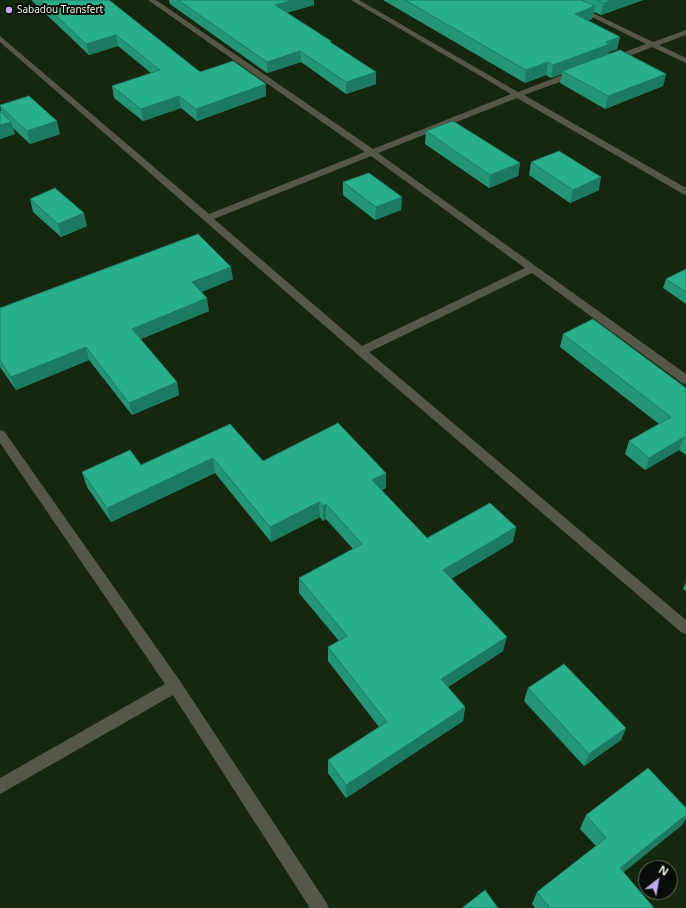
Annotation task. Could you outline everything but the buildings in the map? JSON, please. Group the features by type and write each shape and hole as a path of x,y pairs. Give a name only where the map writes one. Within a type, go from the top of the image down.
{"street":[{"path":"151,0 372,152 686,380"},
{"path":"354,0 686,192"},
{"path":"561,0 686,61"},
{"path":"602,63 686,32"},
{"path":"0,38 361,351 686,628"},
{"path":"208,218 516,95 581,71"},
{"path":"361,351 532,269"},
{"path":"0,434 175,686 320,908"},
{"path":"0,786 175,686"}],"place":[{"name":"Sabadou Transfert","path":"9,10"}]}
